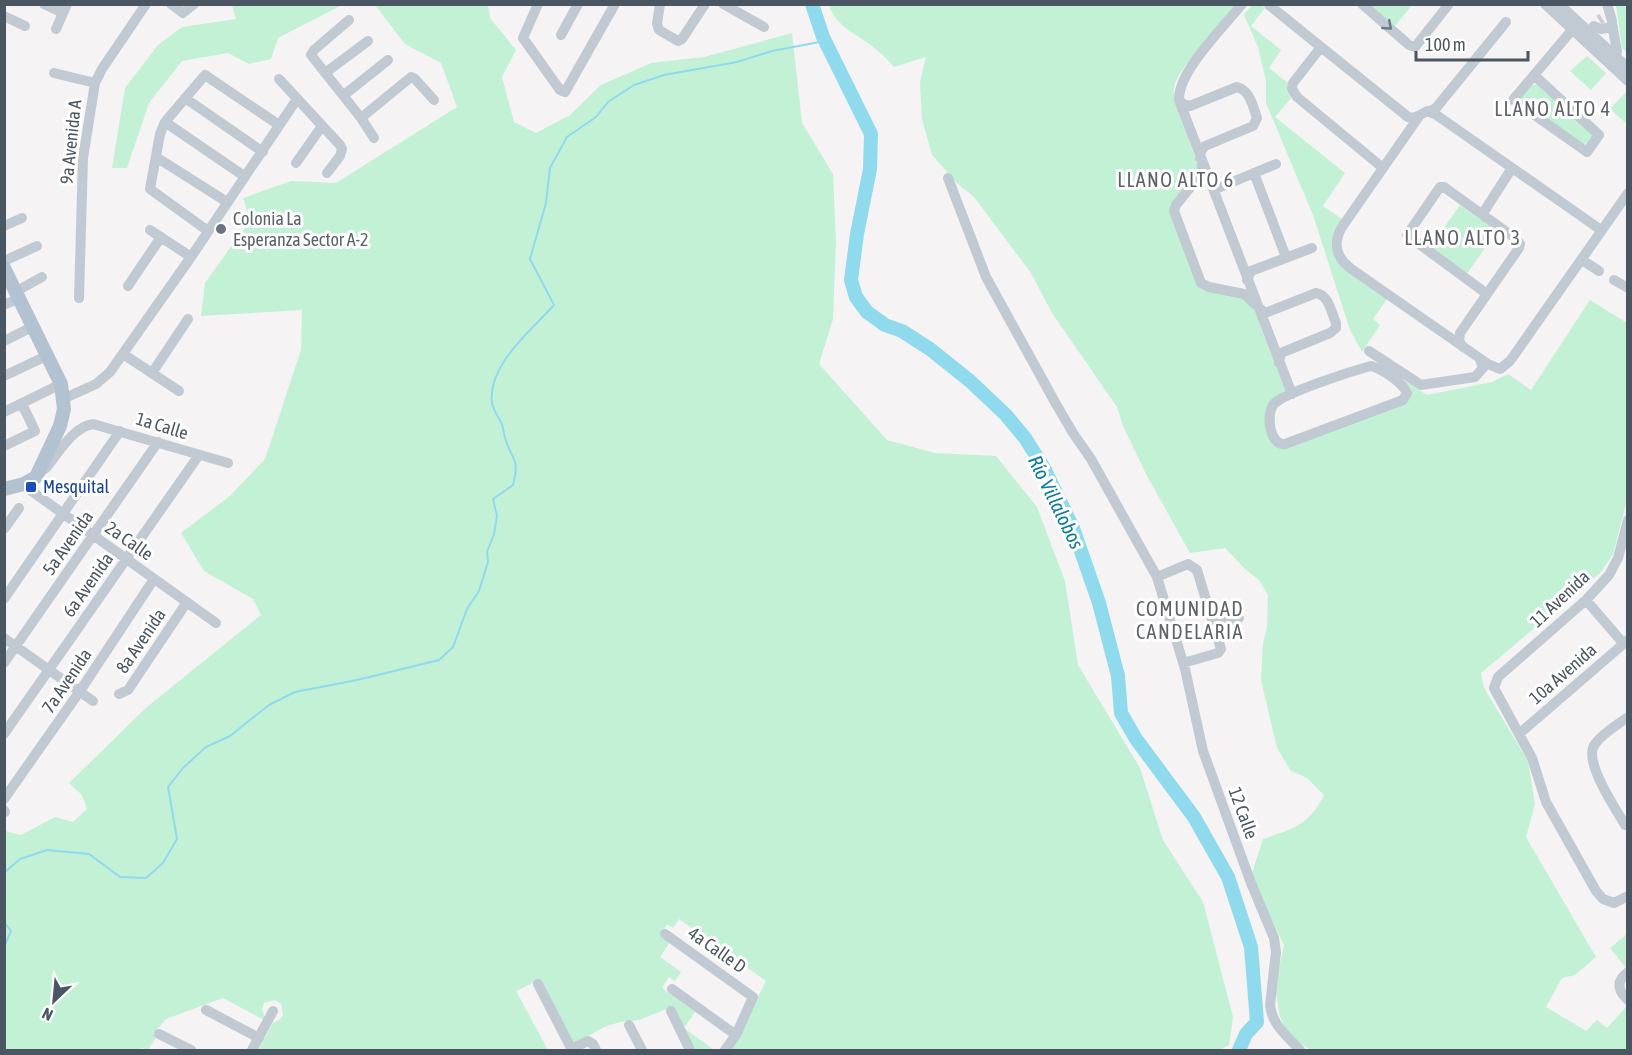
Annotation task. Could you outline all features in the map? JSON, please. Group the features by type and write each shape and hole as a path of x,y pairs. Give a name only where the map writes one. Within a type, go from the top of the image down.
{"main road":[{"path":"4,268 9,295 40,359 57,386"},
{"path":"4,489 24,484 34,478 40,469 62,422 63,399 9,295"}],"street":[{"path":"44,4 64,9 56,29"},
{"name":"9a Avenida A","path":"79,298 83,158 95,83 146,4"},
{"path":"171,4 180,12 186,12 194,4"},
{"path":"538,4 523,32 524,40 560,90 565,92 615,4"},
{"path":"561,35 578,4"},
{"path":"660,4 657,24 659,30 675,40 682,39 705,4"},
{"path":"723,4 764,27"},
{"path":"1242,4 1188,70 1179,88 1179,100 1292,394"},
{"path":"1362,4 1409,45 1415,47 1449,4"},
{"path":"1545,4 1628,81"},
{"path":"1559,4 1604,20 1617,51 1616,57"},
{"path":"1269,5 1408,117 1413,118 1436,108 1506,22"},
{"path":"4,16 25,26"},
{"path":"349,20 312,52 312,56 374,138"},
{"path":"1604,20 1616,57 1628,68"},
{"path":"1534,75 1599,135 1587,152 1513,100 1534,75 1572,30"},
{"path":"325,73 368,41"},
{"path":"1321,47 1293,83 1293,92 1383,168"},
{"path":"344,96 388,60"},
{"path":"54,73 95,83"},
{"path":"208,231 150,189 160,134 165,122 205,75 279,125"},
{"path":"361,118 411,77 434,100"},
{"path":"279,79 340,145 342,149 340,156 327,173"},
{"path":"1179,100 1190,106 1239,87 1247,92 1257,118 1253,126 1204,146 1201,151 1201,174 1174,208 1200,281 1206,286 1244,294 1257,304 1261,311 1267,313 1320,293 1326,298 1336,323 1336,328 1330,333 1281,353 1279,363"},
{"path":"185,98 263,152"},
{"path":"63,399 104,378 123,354 297,99"},
{"path":"1425,113 1340,230 1337,244 1340,257 1350,268 1480,359 1495,369 1503,369"},
{"path":"1425,113 1512,168 1601,230"},
{"path":"165,122 244,176"},
{"path":"296,164 322,126"},
{"path":"156,157 228,202"},
{"path":"1210,184 1218,188 1276,164"},
{"path":"1485,217 1483,214 1485,210 1512,168"},
{"path":"1254,173 1286,257"},
{"name":"12 Calle","path":"948,178 986,277 1067,424 1091,459 1157,577 1183,663 1203,752 1251,883 1274,938 1276,952 1271,1014 1280,1030 1300,1050"},
{"path":"1464,347 1459,341 1460,333 1487,294 1520,244 1515,238 1444,187 1440,187 1407,235 1487,294"},
{"path":"1369,351 1421,385 1475,377 1503,369 1628,193"},
{"path":"4,226 22,218"},
{"path":"150,230 191,257"},
{"path":"128,286 161,237"},
{"path":"4,261 37,246"},
{"path":"1247,280 1251,271 1312,248"},
{"path":"1582,260 1599,271"},
{"path":"9,295 42,278"},
{"path":"1614,280 1628,288"},
{"path":"152,373 188,320"},
{"path":"4,340 26,330"},
{"path":"123,354 178,391"},
{"path":"4,376 40,359"},
{"path":"1475,377 1483,368 1480,359"},
{"path":"1371,366 1404,388 1407,393 1399,402 1280,445 1276,442 1270,427 1271,408 1274,403 1292,394 1371,366"},
{"path":"4,412 57,386"},
{"path":"4,446 35,431 22,404"},
{"name":"1a Calle","path":"40,469 45,469 75,433 85,425 97,424 228,463"},
{"path":"4,599 120,431"},
{"name":"5a Avenida","path":"4,663 158,442"},
{"name":"6a Avenida","path":"4,734 199,455"},
{"name":"2a Calle","path":"24,484 93,536 216,622"},
{"path":"4,529 19,508"},
{"name":"11 Avenida","path":"1520,733 1494,688 1498,677 1586,600 1613,570 1628,520"},
{"path":"1157,577 1188,564 1194,567 1197,570 1214,625 1221,649 1219,652 1183,663"},
{"name":"7a Avenida","path":"4,799 80,691 154,579"},
{"path":"1586,600 1625,641"},
{"name":"8a Avenida","path":"119,694 128,690 187,602"},
{"path":"1214,625 1239,618"},
{"path":"4,638 93,701"},
{"name":"10a Avenida","path":"1520,733 1625,641"},
{"path":"1626,824 1595,769 1592,750 1596,743 1628,717"},
{"path":"1520,733 1532,758 1546,802 1594,887 1601,897 1611,902 1618,902 1628,896"},
{"name":"4a Calle D","path":"665,934 750,994 753,1001 736,1035"},
{"path":"1628,972 1619,981 1619,989 1628,1000"},
{"path":"538,984 572,1050 586,1041 595,1047"},
{"path":"672,988 736,1035 725,1050"},
{"path":"206,1010 259,1038"},
{"path":"252,1050 273,1011"},
{"path":"671,1011 690,1050"},
{"path":"629,1025 642,1050"},
{"path":"159,1034 191,1050"}],"green space":[{"path":"232,5 342,5 278,38 271,59 249,64 228,53 182,61 149,103 127,168 112,168 125,88 158,45 182,27 236,19"},
{"path":"375,5 488,5 490,18 516,50 502,77 514,122 536,133 570,115 601,85 651,63 704,57 792,33 802,123 833,174 836,242 833,319 819,364 887,440 935,453 996,456 1037,507 1065,581 1078,665 1140,768 1163,840 1203,902 1233,1017 1229,1045 1220,1050 731,1050 766,981 679,919 673,928 667,924 661,935 670,942 660,957 681,972 675,981 669,977 662,988 695,1012 684,1028 714,1050 693,1050 672,1007 639,1020 604,1027 574,1044 539,980 516,991 548,1050 258,1050 273,1023 283,1015 281,1004 275,1000 264,1003 262,1009 264,1020 223,998 166,1019 153,1034 157,1036 148,1050 142,1048 140,1050 5,1050 5,831 21,835 55,817 73,822 87,809 82,795 69,783 147,707 261,615 253,599 204,571 181,533 231,495 265,459 301,350 302,310 201,316 205,283 250,220 243,198 291,181 336,183 457,107 441,63 405,44"},
{"path":"829,5 1237,5 1194,55 1175,84 1175,102 1198,165 1196,175 1174,203 1200,288 1206,291 1240,295 1252,304 1286,392 1275,399 1275,444 1404,402 1402,379 1427,395 1492,382 1508,374 1531,390 1590,300 1627,323 1627,500 1613,554 1601,572 1481,673 1484,688 1528,761 1535,804 1526,837 1596,957 1575,975 1562,978 1546,1007 1586,1031 1597,1020 1607,1028 1626,1007 1628,1009 1627,1050 1311,1050 1285,1029 1279,1013 1275,985 1284,945 1252,873 1263,839 1291,829 1306,820 1324,795 1307,778 1291,771 1277,748 1261,680 1268,595 1259,580 1225,548 1190,553 1146,474 1123,426 1117,407 1052,313 1031,273 974,197 958,184 932,155 922,119 920,82 926,57 894,67 877,50 837,20"},
{"path":"1252,5 1261,5 1265,8 1251,26 1281,50 1269,68 1289,84 1287,91 1291,98 1275,117 1345,173 1323,206 1342,219 1333,248 1387,299 1373,319 1380,325 1362,352 1350,330 1313,215 1266,103 1266,81 1258,47 1244,15"},
{"path":"1369,5 1412,5 1395,26"},
{"path":"1616,5 1627,5 1627,53 1622,48"},
{"path":"1587,56 1606,73 1591,90 1570,71"},
{"path":"1537,84 1593,135 1588,143 1584,144 1523,102 1521,97 1532,85"},
{"path":"1626,92 1628,93 1627,124 1610,109"},
{"path":"1460,205 1497,231 1466,275 1429,249"},
{"path":"1627,934 1627,967 1626,968 1610,948"}],"waterway":[{"name":"Río Villalobos","path":"812,4 823,37 871,134 870,169 857,234 851,280 856,297 867,312 885,325 902,331 930,349 970,381 1006,415 1025,438 1044,468 1073,528 1099,603 1118,676 1121,713 1136,739 1194,817 1228,877 1251,947 1257,1022 1246,1034 1239,1050"},
{"path":"4,873 20,859 47,850 89,854 120,877 146,878 163,863 177,839 168,787 183,768 206,747 230,736 269,705 295,692 439,660 453,647 467,609 479,591 488,562 487,552 494,534 497,516 493,499 513,485 515,476 514,460 492,403 492,389 496,375 513,349 554,305 530,259 546,203 550,168 567,137 596,117 608,102 634,85 664,75 737,62 772,51 825,41"},
{"path":"4,922 11,931 4,947"}],"place":[{"name":"Colonia La Esperanza Sector A-2","path":"221,229"},
{"name":"Mesquital","path":"31,487"}],"district":[{"name":"LLANO ALTO 4","path":"1553,109"},
{"name":"LLANO ALTO 6","path":"1176,180"},
{"name":"LLANO ALTO 3","path":"1463,238"},
{"name":"COMUNIDAD CANDELARIA","path":"1190,620"}]}
